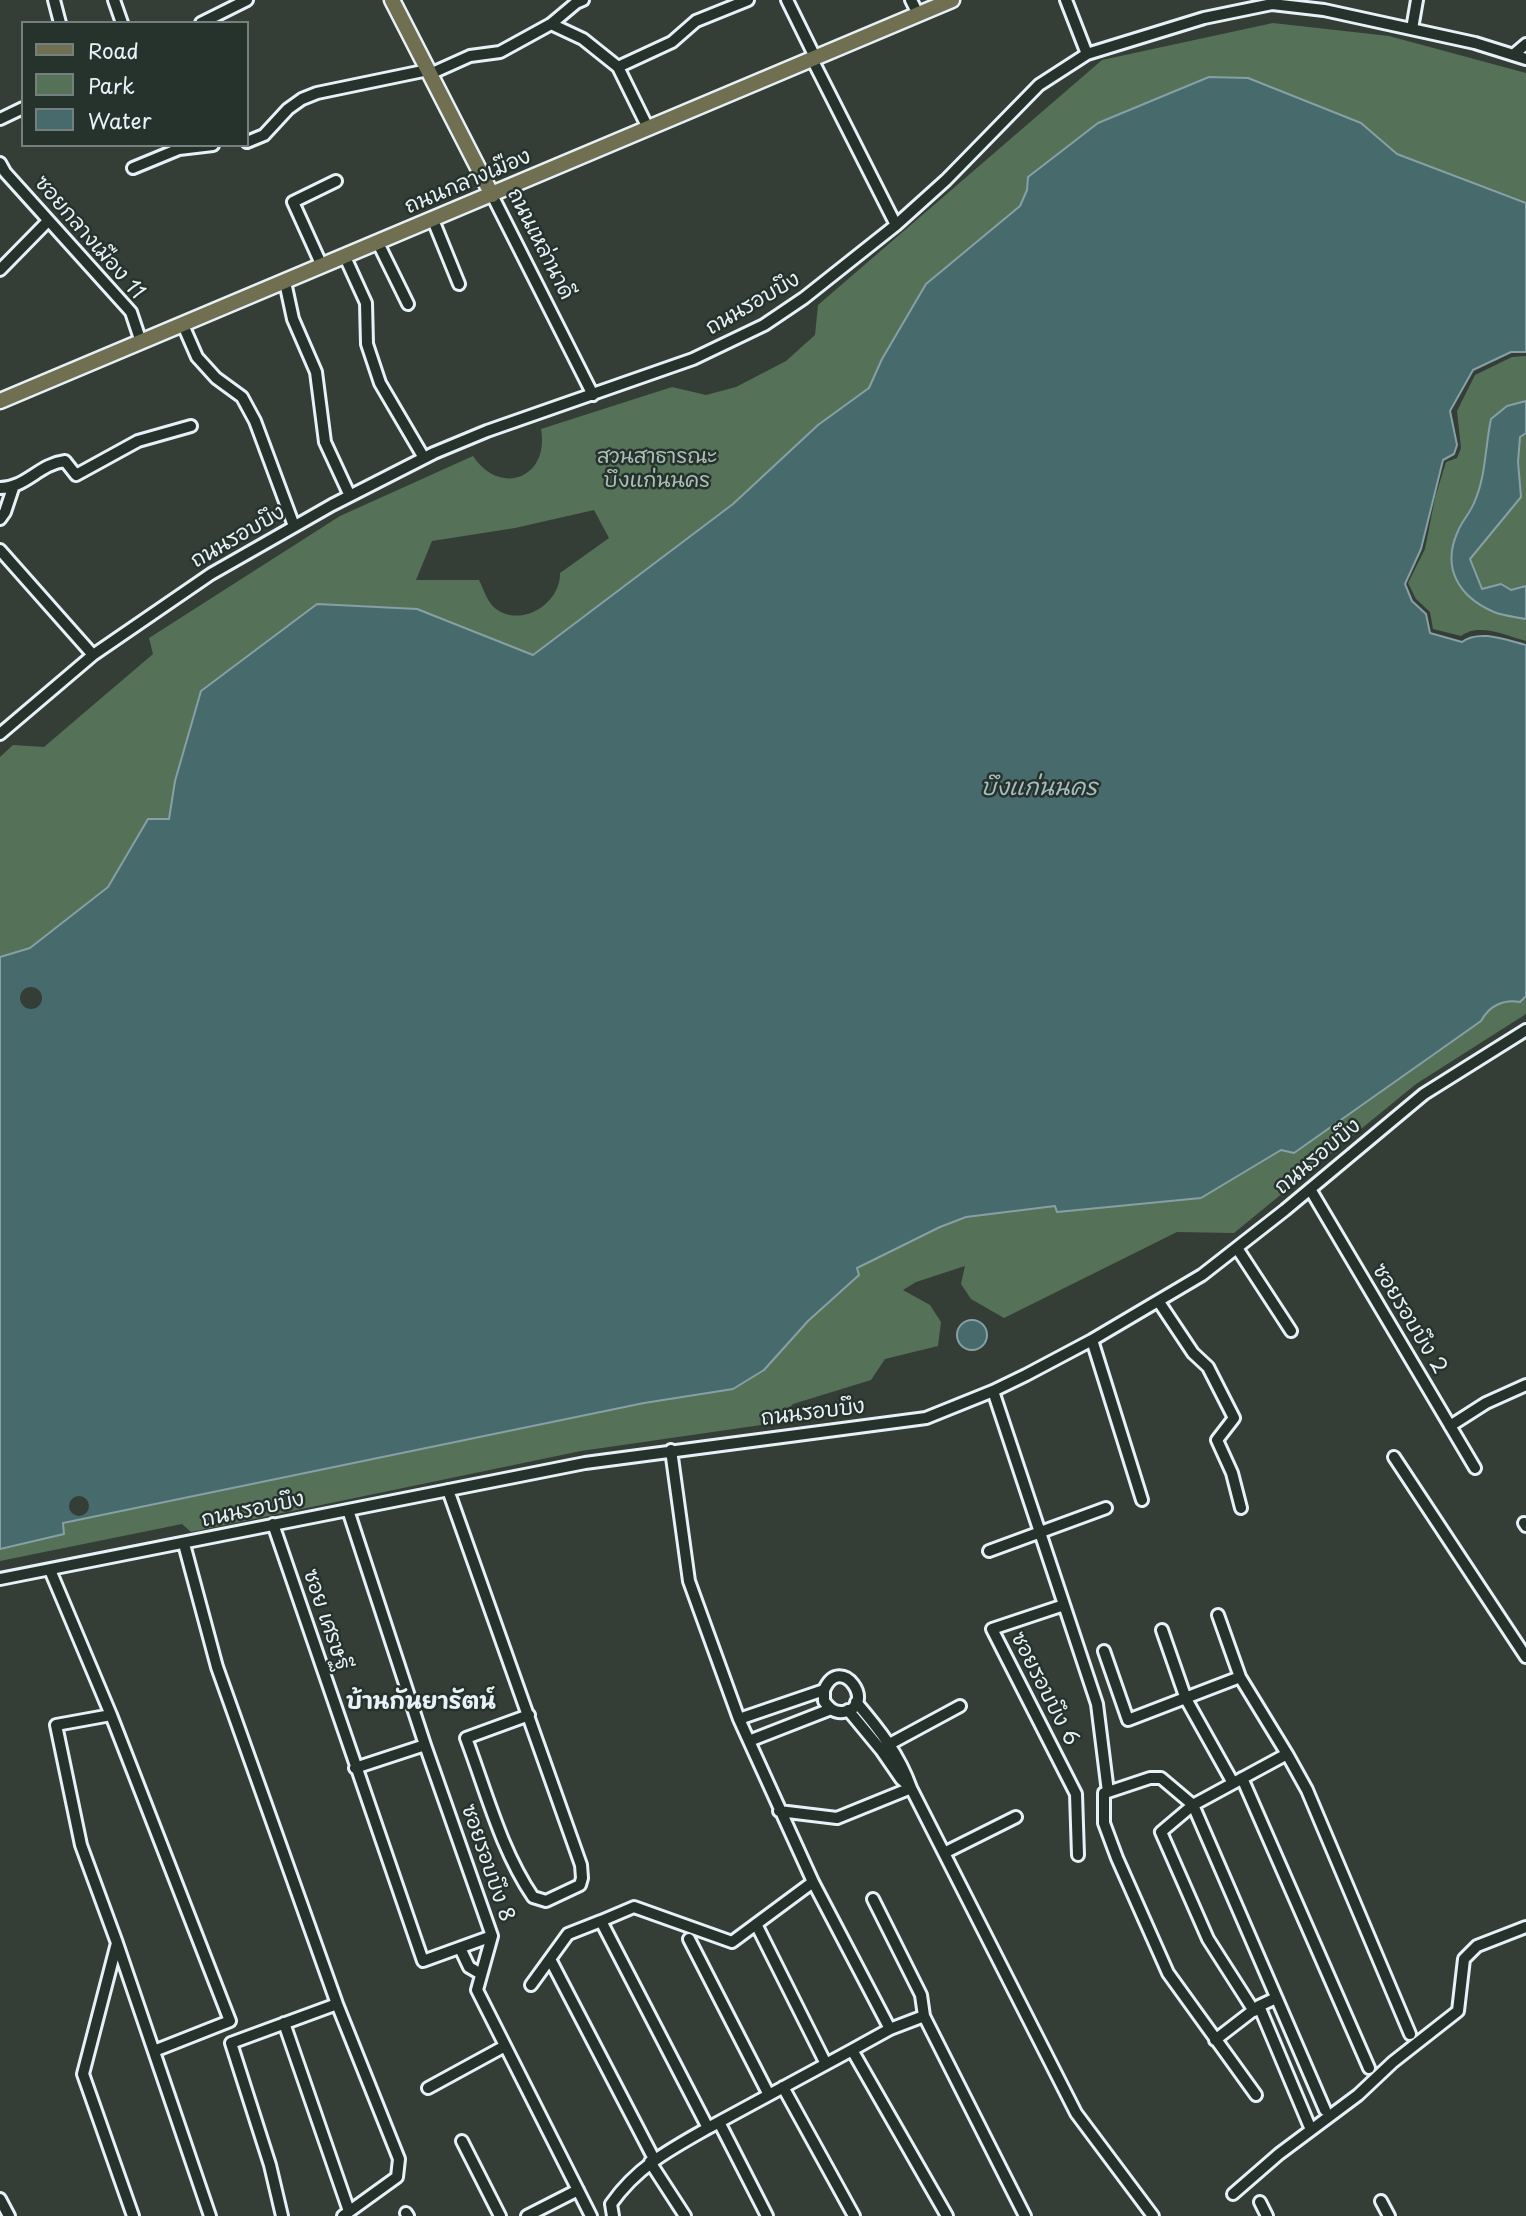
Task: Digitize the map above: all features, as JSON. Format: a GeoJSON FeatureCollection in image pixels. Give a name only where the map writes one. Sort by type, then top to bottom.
{"type":"FeatureCollection","features":[{"type":"Feature","properties":{"kind":"main road","name":"ถนนเหล่านาดี"},"geometry":{"type":"LineString","coordinates":[[392,0],[492,195]]}},
{"type":"Feature","properties":{"kind":"main road","name":"ถนนกลางเมือง"},"geometry":{"type":"LineString","coordinates":[[0,401],[813,58],[915,7],[952,0]]}},
{"type":"Feature","properties":{"kind":"street"},"geometry":{"type":"LineString","coordinates":[[54,0],[59,21]]}},
{"type":"Feature","properties":{"kind":"street"},"geometry":{"type":"LineString","coordinates":[[114,0],[121,21]]}},
{"type":"Feature","properties":{"kind":"street"},"geometry":{"type":"LineString","coordinates":[[205,21],[247,0]]}},
{"type":"Feature","properties":{"kind":"street"},"geometry":{"type":"LineString","coordinates":[[248,142],[264,135],[288,109],[302,99],[317,93],[429,72],[470,57],[500,52],[551,24],[583,0]]}},
{"type":"Feature","properties":{"kind":"street"},"geometry":{"type":"LineString","coordinates":[[618,67],[672,42],[696,21],[748,0]]}},
{"type":"Feature","properties":{"kind":"street"},"geometry":{"type":"LineString","coordinates":[[787,0],[896,225]]}},
{"type":"Feature","properties":{"kind":"street"},"geometry":{"type":"LineString","coordinates":[[1066,0],[1087,54]]}},
{"type":"Feature","properties":{"kind":"street"},"geometry":{"type":"LineString","coordinates":[[1412,29],[1417,0]]}},
{"type":"Feature","properties":{"kind":"street","name":"ถนนรอบบึง"},"geometry":{"type":"LineString","coordinates":[[0,734],[93,655],[211,574],[350,496],[424,458],[487,431],[693,359],[764,325],[804,299],[896,225],[946,180],[1039,85],[1087,54],[1260,3],[1324,10],[1412,29],[1526,59]]}},
{"type":"Feature","properties":{"kind":"street"},"geometry":{"type":"LineString","coordinates":[[551,24],[583,39],[618,67],[648,128]]}},
{"type":"Feature","properties":{"kind":"street"},"geometry":{"type":"LineString","coordinates":[[1513,55],[1526,44]]}},
{"type":"Feature","properties":{"kind":"street"},"geometry":{"type":"LineString","coordinates":[[0,119],[21,109]]}},
{"type":"Feature","properties":{"kind":"street"},"geometry":{"type":"LineString","coordinates":[[133,168],[179,149],[196,147]]}},
{"type":"Feature","properties":{"kind":"street","name":"ซอยกลางเมือง 11"},"geometry":{"type":"LineString","coordinates":[[0,163],[48,221],[131,312],[141,342]]}},
{"type":"Feature","properties":{"kind":"street"},"geometry":{"type":"LineString","coordinates":[[322,267],[293,201],[335,181]]}},
{"type":"Feature","properties":{"kind":"street","name":"ถนนเหล่านาดี"},"geometry":{"type":"LineString","coordinates":[[492,195],[593,395]]}},
{"type":"Feature","properties":{"kind":"street"},"geometry":{"type":"LineString","coordinates":[[433,220],[459,285]]}},
{"type":"Feature","properties":{"kind":"street"},"geometry":{"type":"LineString","coordinates":[[0,270],[48,221]]}},
{"type":"Feature","properties":{"kind":"street"},"geometry":{"type":"LineString","coordinates":[[378,243],[408,303]]}},
{"type":"Feature","properties":{"kind":"street"},"geometry":{"type":"LineString","coordinates":[[345,257],[366,303],[367,344],[380,383],[424,458]]}},
{"type":"Feature","properties":{"kind":"street"},"geometry":{"type":"LineString","coordinates":[[285,282],[293,318],[316,372],[325,442],[350,496]]}},
{"type":"Feature","properties":{"kind":"street"},"geometry":{"type":"LineString","coordinates":[[183,325],[197,357],[216,378],[242,397],[255,421],[295,526]]}},
{"type":"Feature","properties":{"kind":"street"},"geometry":{"type":"LineString","coordinates":[[0,488],[13,488],[52,463],[65,461],[76,475],[138,441],[191,426]]}},
{"type":"Feature","properties":{"kind":"street"},"geometry":{"type":"LineString","coordinates":[[0,519],[13,488]]}},
{"type":"Feature","properties":{"kind":"street"},"geometry":{"type":"LineString","coordinates":[[0,550],[93,655]]}},
{"type":"Feature","properties":{"kind":"street","name":"ถนนรอบบึง"},"geometry":{"type":"LineString","coordinates":[[0,1579],[585,1463],[926,1418],[993,1391],[1092,1340],[1202,1275],[1424,1094],[1526,1030]]}},
{"type":"Feature","properties":{"kind":"street","name":"ซอยรอบบึง 2"},"geometry":{"type":"LineString","coordinates":[[1310,1189],[1475,1468]]}},
{"type":"Feature","properties":{"kind":"street"},"geometry":{"type":"LineString","coordinates":[[1237,1248],[1291,1331]]}},
{"type":"Feature","properties":{"kind":"street"},"geometry":{"type":"LineString","coordinates":[[1159,1302],[1193,1353],[1208,1367],[1234,1418],[1217,1440],[1232,1473],[1241,1508]]}},
{"type":"Feature","properties":{"kind":"street"},"geometry":{"type":"LineString","coordinates":[[1092,1340],[1142,1500]]}},
{"type":"Feature","properties":{"kind":"street"},"geometry":{"type":"LineString","coordinates":[[1450,1426],[1486,1403],[1526,1385]]}},
{"type":"Feature","properties":{"kind":"street"},"geometry":{"type":"LineString","coordinates":[[993,1391],[1097,1704],[1108,1792]]}},
{"type":"Feature","properties":{"kind":"street"},"geometry":{"type":"LineString","coordinates":[[671,1450],[689,1581],[739,1719],[813,1882],[890,2029]]}},
{"type":"Feature","properties":{"kind":"street"},"geometry":{"type":"LineString","coordinates":[[1394,1457],[1526,1657]]}},
{"type":"Feature","properties":{"kind":"street"},"geometry":{"type":"LineString","coordinates":[[448,1490],[529,1715],[582,1871],[580,1885],[546,1901],[533,1898],[521,1880],[466,1738],[529,1715]]}},
{"type":"Feature","properties":{"kind":"street"},"geometry":{"type":"LineString","coordinates":[[989,1552],[1105,1508]]}},
{"type":"Feature","properties":{"kind":"street","name":"ซอยรอบบึง 8"},"geometry":{"type":"LineString","coordinates":[[348,1510],[425,1745],[492,1936],[477,1990],[591,2216]]}},
{"type":"Feature","properties":{"kind":"street","name":"ซอย เศรษฐี"},"geometry":{"type":"LineString","coordinates":[[273,1524],[423,1961],[460,1948]]}},
{"type":"Feature","properties":{"kind":"street"},"geometry":{"type":"LineString","coordinates":[[184,1544],[217,1667],[337,2004],[399,2159],[397,2177],[346,2214],[284,2023]]}},
{"type":"Feature","properties":{"kind":"street"},"geometry":{"type":"LineString","coordinates":[[50,1570],[111,1714],[230,2021],[154,2051]]}},
{"type":"Feature","properties":{"kind":"street","name":"ซอยรอบบึง 6"},"geometry":{"type":"LineString","coordinates":[[1064,1605],[992,1629],[1076,1794],[1078,1855]]}},
{"type":"Feature","properties":{"kind":"street"},"geometry":{"type":"LineString","coordinates":[[1218,1615],[1240,1677],[1307,1790],[1410,2034]]}},
{"type":"Feature","properties":{"kind":"street"},"geometry":{"type":"LineString","coordinates":[[1162,1630],[1186,1699],[1238,1781],[1369,2068]]}},
{"type":"Feature","properties":{"kind":"street"},"geometry":{"type":"LineString","coordinates":[[1104,1651],[1128,1720],[1240,1677]]}},
{"type":"Feature","properties":{"kind":"street"},"geometry":{"type":"LineString","coordinates":[[835,1678],[847,1678],[856,1686],[858,1697],[852,1706],[836,1712],[824,1701],[824,1690],[835,1678]]}},
{"type":"Feature","properties":{"kind":"street"},"geometry":{"type":"LineString","coordinates":[[739,1719],[824,1690]]}},
{"type":"Feature","properties":{"kind":"street"},"geometry":{"type":"LineString","coordinates":[[852,1706],[885,1747],[901,1779],[911,1788],[1076,2113],[1153,2216]]}},
{"type":"Feature","properties":{"kind":"street"},"geometry":{"type":"LineString","coordinates":[[885,1747],[960,1706]]}},
{"type":"Feature","properties":{"kind":"street"},"geometry":{"type":"LineString","coordinates":[[749,1741],[831,1709]]}},
{"type":"Feature","properties":{"kind":"street"},"geometry":{"type":"LineString","coordinates":[[111,1714],[56,1725],[81,1845],[117,1942],[210,2216]]}},
{"type":"Feature","properties":{"kind":"street"},"geometry":{"type":"LineString","coordinates":[[355,1768],[425,1745]]}},
{"type":"Feature","properties":{"kind":"street"},"geometry":{"type":"LineString","coordinates":[[1287,1754],[1193,1805],[1161,1832],[1208,1939],[1257,2008],[1309,2125]]}},
{"type":"Feature","properties":{"kind":"street"},"geometry":{"type":"LineString","coordinates":[[1256,2095],[1168,1973],[1116,1858],[1104,1822],[1104,1793],[1150,1779],[1161,1779],[1193,1805],[1325,2110]]}},
{"type":"Feature","properties":{"kind":"street"},"geometry":{"type":"LineString","coordinates":[[779,1811],[837,1818],[911,1788]]}},
{"type":"Feature","properties":{"kind":"street"},"geometry":{"type":"LineString","coordinates":[[944,1853],[1016,1817]]}},
{"type":"Feature","properties":{"kind":"street"},"geometry":{"type":"LineString","coordinates":[[531,1985],[568,1934],[634,1907],[732,1942],[813,1882]]}},
{"type":"Feature","properties":{"kind":"street"},"geometry":{"type":"LineString","coordinates":[[873,1899],[920,1995],[924,2016],[1025,2216]]}},
{"type":"Feature","properties":{"kind":"street"},"geometry":{"type":"LineString","coordinates":[[601,1921],[708,2128]]}},
{"type":"Feature","properties":{"kind":"street"},"geometry":{"type":"LineString","coordinates":[[756,1924],[826,2064]]}},
{"type":"Feature","properties":{"kind":"street"},"geometry":{"type":"LineString","coordinates":[[1233,2194],[1458,2011],[1464,1959],[1476,1946],[1526,1927]]}},
{"type":"Feature","properties":{"kind":"street"},"geometry":{"type":"LineString","coordinates":[[481,1974],[469,1967],[460,1948],[492,1936]]}},
{"type":"Feature","properties":{"kind":"street"},"geometry":{"type":"LineString","coordinates":[[689,1940],[769,2095]]}},
{"type":"Feature","properties":{"kind":"street"},"geometry":{"type":"LineString","coordinates":[[117,1942],[83,2074],[133,2216]]}},
{"type":"Feature","properties":{"kind":"street"},"geometry":{"type":"LineString","coordinates":[[550,1959],[652,2161],[685,2216]]}},
{"type":"Feature","properties":{"kind":"street"},"geometry":{"type":"LineString","coordinates":[[1215,2040],[1257,2008],[1276,1998]]}},
{"type":"Feature","properties":{"kind":"street"},"geometry":{"type":"LineString","coordinates":[[282,2216],[270,2165],[230,2043],[337,2004]]}},
{"type":"Feature","properties":{"kind":"street"},"geometry":{"type":"LineString","coordinates":[[612,2216],[611,2204],[625,2183],[652,2161],[890,2029],[924,2016]]}},
{"type":"Feature","properties":{"kind":"street"},"geometry":{"type":"LineString","coordinates":[[428,2088],[505,2046]]}},
{"type":"Feature","properties":{"kind":"street"},"geometry":{"type":"LineString","coordinates":[[852,2050],[947,2216]]}},
{"type":"Feature","properties":{"kind":"street"},"geometry":{"type":"LineString","coordinates":[[783,2087],[853,2216]]}},
{"type":"Feature","properties":{"kind":"street"},"geometry":{"type":"LineString","coordinates":[[719,2122],[767,2216]]}},
{"type":"Feature","properties":{"kind":"street"},"geometry":{"type":"LineString","coordinates":[[461,2141],[500,2216]]}},
{"type":"Feature","properties":{"kind":"street"},"geometry":{"type":"LineString","coordinates":[[527,2216],[578,2190]]}},
{"type":"Feature","properties":{"kind":"street"},"geometry":{"type":"LineString","coordinates":[[0,2199],[9,2216]]}},
{"type":"Feature","properties":{"kind":"street"},"geometry":{"type":"LineString","coordinates":[[1381,2201],[1389,2216]]}},
{"type":"Feature","properties":{"kind":"street"},"geometry":{"type":"LineString","coordinates":[[1260,2202],[1267,2216]]}},
{"type":"Feature","properties":{"kind":"green space","name":"สวนสาธารณะ บึงแก่นนคร"},"geometry":{"type":"Polygon","coordinates":[[[1273,23],[1389,36],[1526,73],[1526,203],[1397,154],[1361,123],[1027,190],[1020,206],[926,284],[882,359],[869,388],[818,425],[733,504],[532,655],[472,630],[317,604],[201,691],[175,781],[169,819],[148,819],[108,886],[30,948],[0,957],[0,757],[13,745],[44,747],[153,654],[149,638],[340,516],[473,456],[484,469],[496,476],[520,476],[531,470],[538,460],[542,446],[541,429],[672,387],[706,395],[736,387],[786,361],[815,335],[818,305],[1102,60],[1273,23]],[[594,510],[515,528],[432,541],[416,580],[479,580],[496,609],[517,616],[528,614],[547,603],[559,584],[560,573],[609,538],[594,510]]]}},
{"type":"Feature","properties":{"kind":"green space"},"geometry":{"type":"Polygon","coordinates":[[[1526,356],[1526,641],[1484,630],[1468,632],[1461,636],[1433,629],[1430,612],[1416,599],[1408,583],[1425,549],[1435,498],[1446,462],[1457,458],[1461,448],[1457,411],[1475,375],[1512,357],[1526,356]]]}},
{"type":"Feature","properties":{"kind":"green space"},"geometry":{"type":"Polygon","coordinates":[[[1526,996],[1526,1014],[1416,1084],[1234,1233],[1177,1232],[1004,1318],[971,1299],[961,1284],[965,1266],[916,1282],[903,1290],[930,1305],[941,1322],[938,1346],[885,1359],[871,1380],[793,1404],[775,1423],[581,1451],[191,1532],[182,1524],[0,1561],[0,1549],[64,1534],[63,1523],[644,1403],[733,1389],[764,1370],[856,1268],[966,1217],[1056,1206],[1058,1212],[1201,1197],[1281,1150],[1294,1153],[1481,1021],[1492,1008],[1502,1003],[1520,1002],[1526,996]]]}},
{"type":"Feature","properties":{"kind":"water","name":"บึงแก่นนคร"},"geometry":{"type":"Polygon","coordinates":[[[1209,77],[1248,78],[1361,123],[1397,154],[1526,203],[1526,352],[1511,352],[1473,370],[1450,411],[1457,445],[1454,454],[1443,460],[1421,549],[1405,584],[1412,601],[1426,614],[1430,633],[1462,642],[1476,636],[1484,636],[1526,645],[1526,996],[1520,1002],[1502,1003],[1492,1008],[1481,1021],[1294,1153],[1281,1150],[1201,1198],[1057,1212],[1055,1206],[966,1217],[857,1268],[859,1275],[808,1321],[764,1370],[733,1389],[644,1403],[63,1523],[64,1534],[0,1549],[0,957],[30,948],[108,887],[148,819],[169,819],[175,781],[201,691],[317,604],[417,609],[533,655],[733,504],[818,425],[869,388],[882,359],[926,284],[1020,206],[1027,190],[1028,177],[1098,123],[1209,77]]]}},
{"type":"Feature","properties":{"kind":"water"},"geometry":{"type":"Polygon","coordinates":[[[1526,401],[1526,433],[1520,437],[1518,462],[1521,497],[1470,559],[1482,589],[1501,584],[1511,590],[1526,586],[1526,619],[1494,612],[1471,598],[1456,580],[1452,557],[1458,531],[1472,507],[1481,483],[1491,419],[1507,406],[1526,401]]]}},
{"type":"Feature","properties":{"kind":"water"},"geometry":{"type":"Polygon","coordinates":[[[972,1320],[983,1324],[987,1335],[983,1346],[972,1350],[961,1346],[957,1335],[961,1324],[972,1320]]]}},
{"type":"Feature","properties":{"kind":"pier"},"geometry":{"type":"Polygon","coordinates":[[[31,987],[39,990],[42,998],[39,1006],[31,1009],[23,1006],[20,998],[23,990],[31,987]]]}},
{"type":"Feature","properties":{"kind":"pier"},"geometry":{"type":"Polygon","coordinates":[[[79,1496],[86,1499],[89,1506],[86,1513],[79,1516],[72,1513],[69,1506],[72,1499],[79,1496]]]}},
{"type":"Feature","properties":{"kind":"district","name":"บ้านกันยารัตน์"},"geometry":{"type":"Point","coordinates":[421,1703]}}]}
